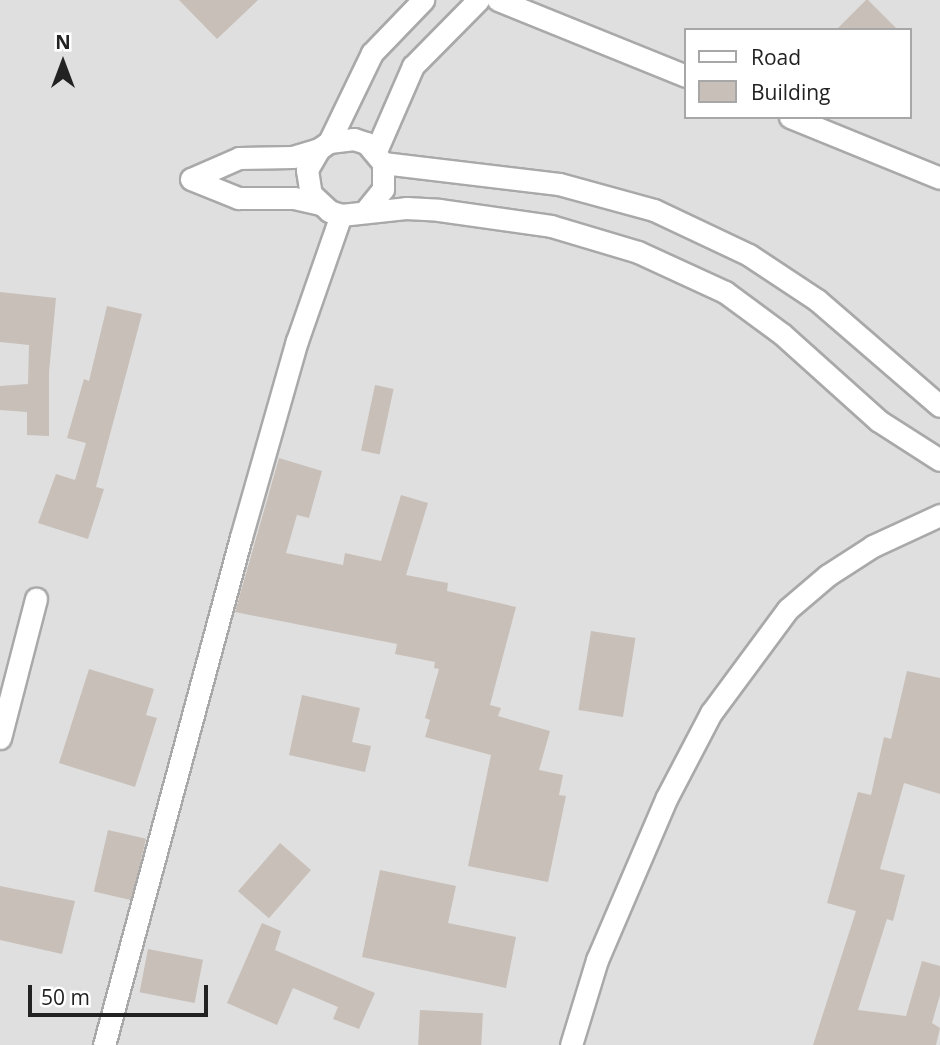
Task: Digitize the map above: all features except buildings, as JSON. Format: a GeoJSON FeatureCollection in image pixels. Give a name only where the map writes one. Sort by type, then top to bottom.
{"type":"FeatureCollection","features":[{"type":"Feature","properties":{"kind":"street"},"geometry":{"type":"LineString","coordinates":[[319,204],[311,194],[307,170],[324,145],[372,53],[423,0]]}},
{"type":"Feature","properties":{"kind":"street"},"geometry":{"type":"LineString","coordinates":[[366,210],[383,189],[379,157],[413,66],[478,0]]}},
{"type":"Feature","properties":{"kind":"street"},"geometry":{"type":"LineString","coordinates":[[498,0],[684,75]]}},
{"type":"Feature","properties":{"kind":"street"},"geometry":{"type":"LineString","coordinates":[[795,119],[940,178]]}},
{"type":"Feature","properties":{"kind":"street"},"geometry":{"type":"LineString","coordinates":[[940,406],[817,300],[750,256],[654,211],[559,184],[379,157],[354,138],[324,145],[293,157],[239,158],[191,179],[238,198],[294,198],[319,204],[341,215],[366,210],[428,209],[551,226],[638,252],[724,292],[782,334],[879,421],[940,460]]}},
{"type":"Feature","properties":{"kind":"street"},"geometry":{"type":"LineString","coordinates":[[104,1045],[241,537],[297,341],[341,215]]}},
{"type":"Feature","properties":{"kind":"street"},"geometry":{"type":"LineString","coordinates":[[571,1045],[597,960],[667,797],[711,713],[789,609],[828,575],[873,546],[940,515]]}},
{"type":"Feature","properties":{"kind":"street"},"geometry":{"type":"LineString","coordinates":[[0,738],[36,599]]}},
{"type":"Feature","properties":{"kind":"shaded area"},"geometry":{"type":"Polygon","coordinates":[[[0,0],[940,0],[940,1045],[0,1045],[0,0]]]}}]}
